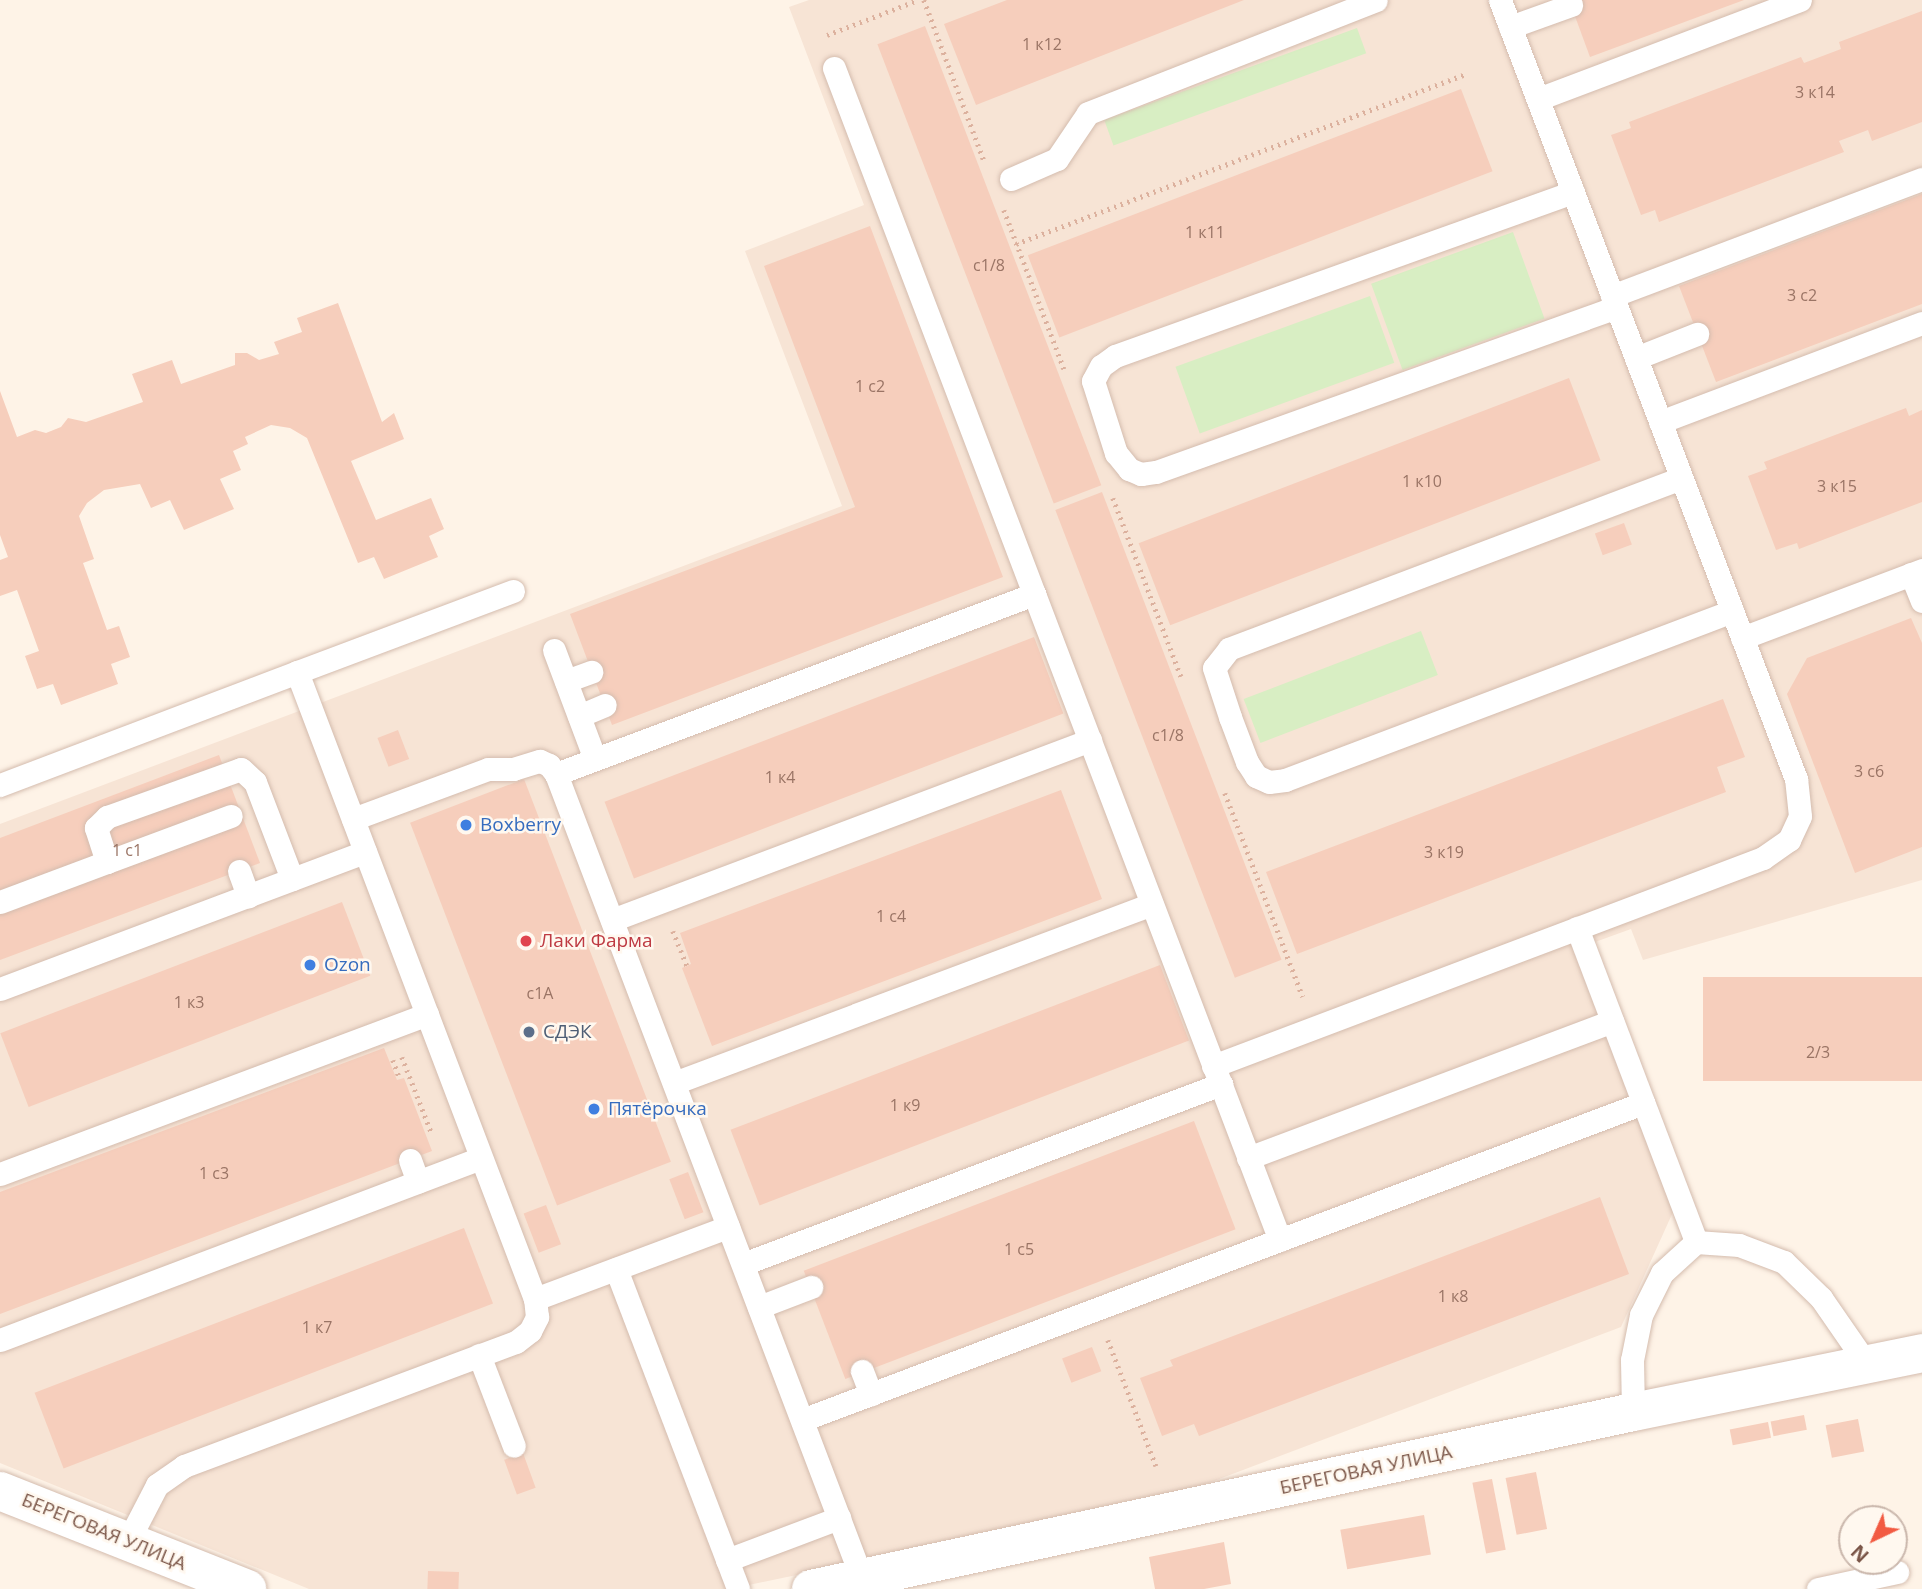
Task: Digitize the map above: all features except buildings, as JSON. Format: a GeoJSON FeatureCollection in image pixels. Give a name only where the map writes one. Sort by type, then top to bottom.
{"type":"FeatureCollection","features":[{"type":"Feature","properties":{"kind":"street","name":"БЕРЕГОВАЯ УЛИЦА"},"geometry":{"type":"LineString","coordinates":[[811,1589],[1633,1412],[1922,1353]]}},
{"type":"Feature","properties":{"kind":"street","name":"БЕРЕГОВАЯ УЛИЦА"},"geometry":{"type":"LineString","coordinates":[[0,1491],[247,1589]]}},
{"type":"Feature","properties":{"kind":"lane"},"geometry":{"type":"LineString","coordinates":[[1000,183],[1057,159],[1088,113],[1376,0]]}},
{"type":"Feature","properties":{"kind":"lane"},"geometry":{"type":"LineString","coordinates":[[743,1264],[1217,1075],[1314,1028],[1763,858],[1789,840],[1800,816],[1796,779],[1500,0]]}},
{"type":"Feature","properties":{"kind":"lane"},"geometry":{"type":"LineString","coordinates":[[1538,99],[1800,0]]}},
{"type":"Feature","properties":{"kind":"lane"},"geometry":{"type":"LineString","coordinates":[[1510,27],[1571,5]]}},
{"type":"Feature","properties":{"kind":"lane"},"geometry":{"type":"LineString","coordinates":[[834,68],[1280,1240]]}},
{"type":"Feature","properties":{"kind":"lane"},"geometry":{"type":"LineString","coordinates":[[1573,192],[1115,356],[1101,366],[1093,381],[1116,453],[1129,469],[1141,474],[1156,472],[1614,302],[1922,179]]}},
{"type":"Feature","properties":{"kind":"lane"},"geometry":{"type":"LineString","coordinates":[[1660,422],[1922,323]]}},
{"type":"Feature","properties":{"kind":"lane"},"geometry":{"type":"LineString","coordinates":[[1636,358],[1697,334]]}},
{"type":"Feature","properties":{"kind":"lane"},"geometry":{"type":"LineString","coordinates":[[1681,478],[1229,649],[1214,668],[1230,718],[1256,776],[1269,782],[1284,780],[1732,611]]}},
{"type":"Feature","properties":{"kind":"lane"},"geometry":{"type":"LineString","coordinates":[[1742,638],[1917,572],[1922,601]]}},
{"type":"Feature","properties":{"kind":"lane"},"geometry":{"type":"LineString","coordinates":[[0,785],[513,591]]}},
{"type":"Feature","properties":{"kind":"lane"},"geometry":{"type":"LineString","coordinates":[[556,774],[1034,594]]}},
{"type":"Feature","properties":{"kind":"lane"},"geometry":{"type":"LineString","coordinates":[[554,650],[595,759]]}},
{"type":"Feature","properties":{"kind":"lane"},"geometry":{"type":"LineString","coordinates":[[566,681],[591,672]]}},
{"type":"Feature","properties":{"kind":"lane"},"geometry":{"type":"LineString","coordinates":[[128,1541],[157,1485],[184,1466],[516,1342],[530,1331],[537,1317],[535,1299],[298,673]]}},
{"type":"Feature","properties":{"kind":"lane"},"geometry":{"type":"LineString","coordinates":[[579,716],[605,705]]}},
{"type":"Feature","properties":{"kind":"lane"},"geometry":{"type":"LineString","coordinates":[[612,920],[1090,740]]}},
{"type":"Feature","properties":{"kind":"lane"},"geometry":{"type":"LineString","coordinates":[[353,819],[488,769],[513,769],[540,761],[549,765],[556,774],[862,1579]]}},
{"type":"Feature","properties":{"kind":"lane"},"geometry":{"type":"LineString","coordinates":[[107,862],[96,828],[107,817],[241,769],[255,782],[292,879]]}},
{"type":"Feature","properties":{"kind":"lane"},"geometry":{"type":"LineString","coordinates":[[0,902],[231,816]]}},
{"type":"Feature","properties":{"kind":"lane"},"geometry":{"type":"LineString","coordinates":[[0,989],[365,852]]}},
{"type":"Feature","properties":{"kind":"lane"},"geometry":{"type":"LineString","coordinates":[[239,871],[248,896]]}},
{"type":"Feature","properties":{"kind":"lane"},"geometry":{"type":"LineString","coordinates":[[674,1083],[733,1050],[1152,904]]}},
{"type":"Feature","properties":{"kind":"lane"},"geometry":{"type":"LineString","coordinates":[[1577,928],[1696,1242]]}},
{"type":"Feature","properties":{"kind":"lane"},"geometry":{"type":"LineString","coordinates":[[0,1174],[427,1014]]}},
{"type":"Feature","properties":{"kind":"lane"},"geometry":{"type":"LineString","coordinates":[[1248,1158],[1612,1021]]}},
{"type":"Feature","properties":{"kind":"lane"},"geometry":{"type":"LineString","coordinates":[[802,1420],[1643,1103]]}},
{"type":"Feature","properties":{"kind":"lane"},"geometry":{"type":"LineString","coordinates":[[0,1340],[481,1158]]}},
{"type":"Feature","properties":{"kind":"lane"},"geometry":{"type":"LineString","coordinates":[[410,1160],[418,1182]]}},
{"type":"Feature","properties":{"kind":"lane"},"geometry":{"type":"LineString","coordinates":[[535,1299],[728,1227]]}},
{"type":"Feature","properties":{"kind":"lane"},"geometry":{"type":"LineString","coordinates":[[1633,1412],[1632,1360],[1641,1315],[1662,1273],[1696,1242],[1740,1245],[1784,1262],[1821,1298],[1866,1363]]}},
{"type":"Feature","properties":{"kind":"lane"},"geometry":{"type":"LineString","coordinates":[[616,1269],[738,1589]]}},
{"type":"Feature","properties":{"kind":"lane"},"geometry":{"type":"LineString","coordinates":[[759,1307],[811,1287]]}},
{"type":"Feature","properties":{"kind":"lane"},"geometry":{"type":"LineString","coordinates":[[479,1355],[514,1446]]}},
{"type":"Feature","properties":{"kind":"lane"},"geometry":{"type":"LineString","coordinates":[[862,1371],[871,1394]]}},
{"type":"Feature","properties":{"kind":"lane"},"geometry":{"type":"LineString","coordinates":[[727,1560],[839,1518]]}},
{"type":"Feature","properties":{"kind":"lane"},"geometry":{"type":"LineString","coordinates":[[1818,1589],[1883,1575]]}},
{"type":"Feature","properties":{"kind":"path"},"geometry":{"type":"LineString","coordinates":[[834,68],[822,37],[921,0],[1000,183],[1016,244],[1068,380]]}},
{"type":"Feature","properties":{"kind":"path"},"geometry":{"type":"LineString","coordinates":[[1016,244],[1464,75]]}},
{"type":"Feature","properties":{"kind":"path"},"geometry":{"type":"LineString","coordinates":[[1112,495],[1181,677]]}},
{"type":"Feature","properties":{"kind":"path"},"geometry":{"type":"LineString","coordinates":[[1220,781],[1314,1028]]}},
{"type":"Feature","properties":{"kind":"path"},"geometry":{"type":"LineString","coordinates":[[675,935],[687,966]]}},
{"type":"Feature","properties":{"kind":"path"},"geometry":{"type":"LineString","coordinates":[[401,1055],[433,1139]]}},
{"type":"Feature","properties":{"kind":"path"},"geometry":{"type":"LineString","coordinates":[[1097,1310],[1156,1466]]}},
{"type":"Feature","properties":{"kind":"shaded area"},"geometry":{"type":"Polygon","coordinates":[[[809,0],[1922,0],[1922,880],[1643,960],[1631,929],[1573,950],[1673,1212],[1621,1327],[1177,1495],[730,1589],[309,1589],[0,1463],[0,824],[842,506],[745,251],[864,205],[789,7],[809,0]]]}},
{"type":"Feature","properties":{"kind":"green space"},"geometry":{"type":"Polygon","coordinates":[[[1357,28],[1366,53],[1113,145],[1104,120],[1357,28]]]}},
{"type":"Feature","properties":{"kind":"green space"},"geometry":{"type":"Polygon","coordinates":[[[1513,232],[1544,318],[1403,370],[1371,284],[1513,232]]]}},
{"type":"Feature","properties":{"kind":"green space"},"geometry":{"type":"Polygon","coordinates":[[[1370,296],[1394,363],[1200,434],[1175,367],[1370,296]]]}},
{"type":"Feature","properties":{"kind":"green space"},"geometry":{"type":"Polygon","coordinates":[[[1421,631],[1438,675],[1260,743],[1244,699],[1421,631]]]}},
{"type":"Feature","properties":{"kind":"place","name":"Boxberry"},"geometry":{"type":"Point","coordinates":[466,825]}},
{"type":"Feature","properties":{"kind":"place","name":"Лаки Фарма"},"geometry":{"type":"Point","coordinates":[526,941]}},
{"type":"Feature","properties":{"kind":"place","name":"Ozon"},"geometry":{"type":"Point","coordinates":[310,965]}},
{"type":"Feature","properties":{"kind":"place","name":"СДЭК"},"geometry":{"type":"Point","coordinates":[529,1032]}},
{"type":"Feature","properties":{"kind":"place","name":"Пятёрочка"},"geometry":{"type":"Point","coordinates":[594,1109]}}]}
